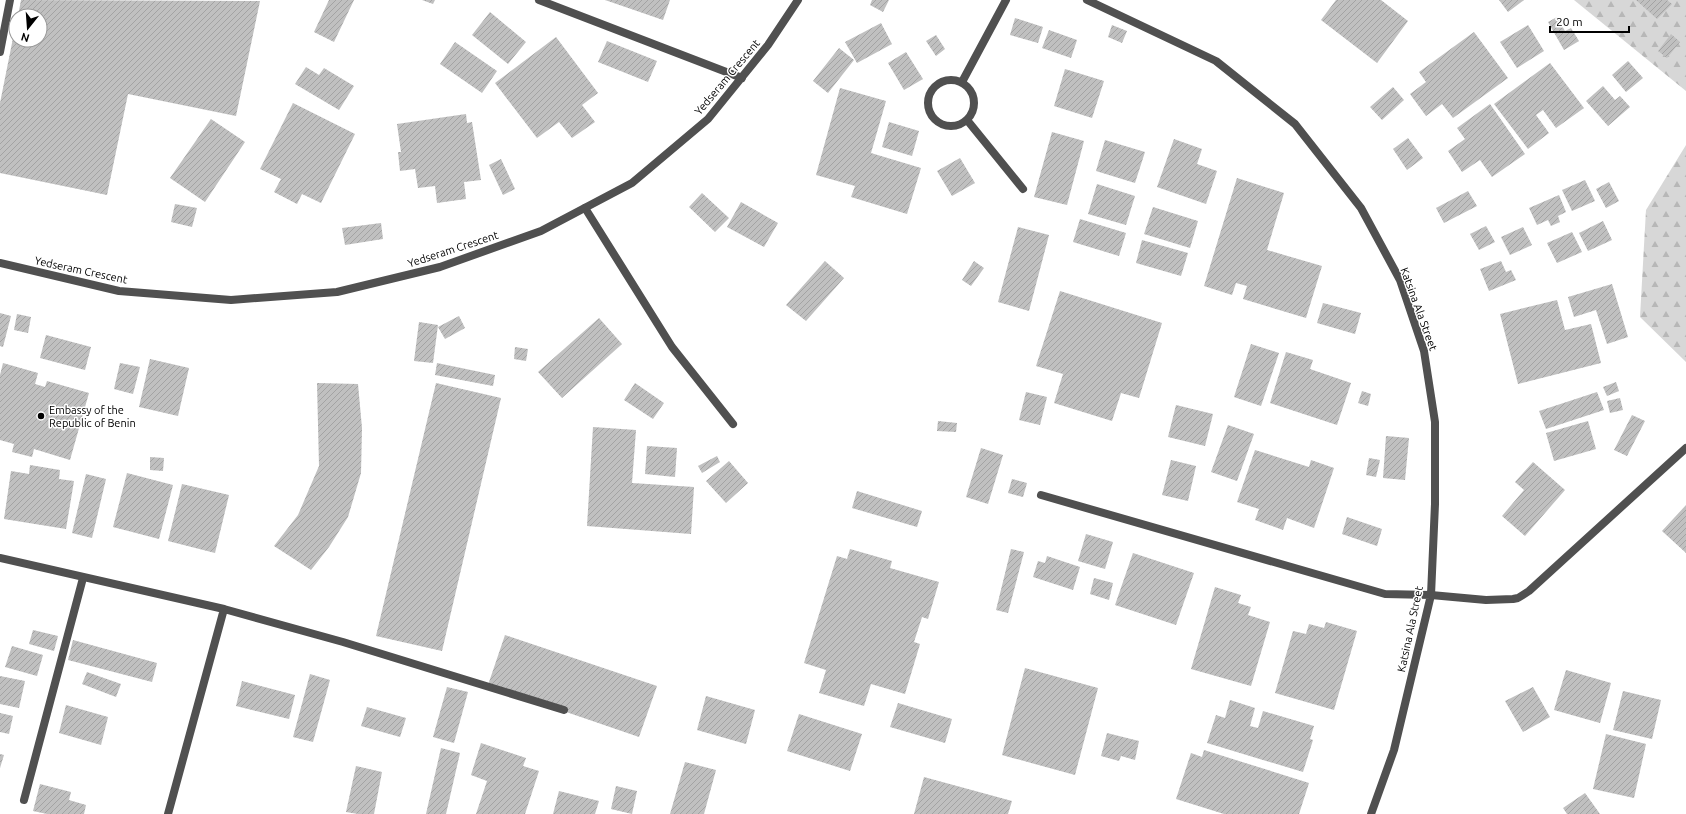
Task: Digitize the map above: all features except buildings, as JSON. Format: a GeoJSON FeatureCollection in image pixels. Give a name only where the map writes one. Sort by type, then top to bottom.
{"type":"FeatureCollection","features":[{"type":"Feature","properties":{"kind":"street"},"geometry":{"type":"LineString","coordinates":[[0,52],[10,0]]}},
{"type":"Feature","properties":{"kind":"street"},"geometry":{"type":"LineString","coordinates":[[540,0],[742,78]]}},
{"type":"Feature","properties":{"kind":"street","name":"Yedseram Crescent"},"geometry":{"type":"LineString","coordinates":[[0,263],[119,291],[231,300],[337,292],[440,267],[541,231],[632,183],[708,119],[768,45],[798,0]]}},
{"type":"Feature","properties":{"kind":"street"},"geometry":{"type":"LineString","coordinates":[[962,82],[1006,0]]}},
{"type":"Feature","properties":{"kind":"street","name":"Katsina Ala Street"},"geometry":{"type":"LineString","coordinates":[[1087,0],[1216,61],[1295,124],[1361,208],[1400,280],[1424,351],[1435,422],[1435,504],[1431,595],[1394,750],[1371,814]]}},
{"type":"Feature","properties":{"kind":"street"},"geometry":{"type":"LineString","coordinates":[[949,79],[962,82],[972,91],[975,104],[971,116],[960,125],[947,126],[935,120],[928,108],[929,95],[937,84],[949,79]]}},
{"type":"Feature","properties":{"kind":"street"},"geometry":{"type":"LineString","coordinates":[[967,120],[1023,189]]}},
{"type":"Feature","properties":{"kind":"street"},"geometry":{"type":"LineString","coordinates":[[585,208],[672,347],[733,424]]}},
{"type":"Feature","properties":{"kind":"street"},"geometry":{"type":"LineString","coordinates":[[1041,495],[1385,594],[1431,595],[1486,600],[1518,598],[1529,591],[1686,448]]}},
{"type":"Feature","properties":{"kind":"street"},"geometry":{"type":"LineString","coordinates":[[0,558],[224,609],[343,642],[564,710]]}},
{"type":"Feature","properties":{"kind":"street"},"geometry":{"type":"LineString","coordinates":[[24,800],[83,578]]}},
{"type":"Feature","properties":{"kind":"street"},"geometry":{"type":"LineString","coordinates":[[168,814],[224,609]]}},
{"type":"Feature","properties":{"kind":"green space"},"geometry":{"type":"Polygon","coordinates":[[[1574,0],[1686,0],[1686,91],[1574,0]]]}},
{"type":"Feature","properties":{"kind":"green space"},"geometry":{"type":"Polygon","coordinates":[[[1686,145],[1686,362],[1640,317],[1646,210],[1686,145]]]}},
{"type":"Feature","properties":{"kind":"place","name":"Embassy of the Republic of Benin"},"geometry":{"type":"Point","coordinates":[41,416]}}]}
